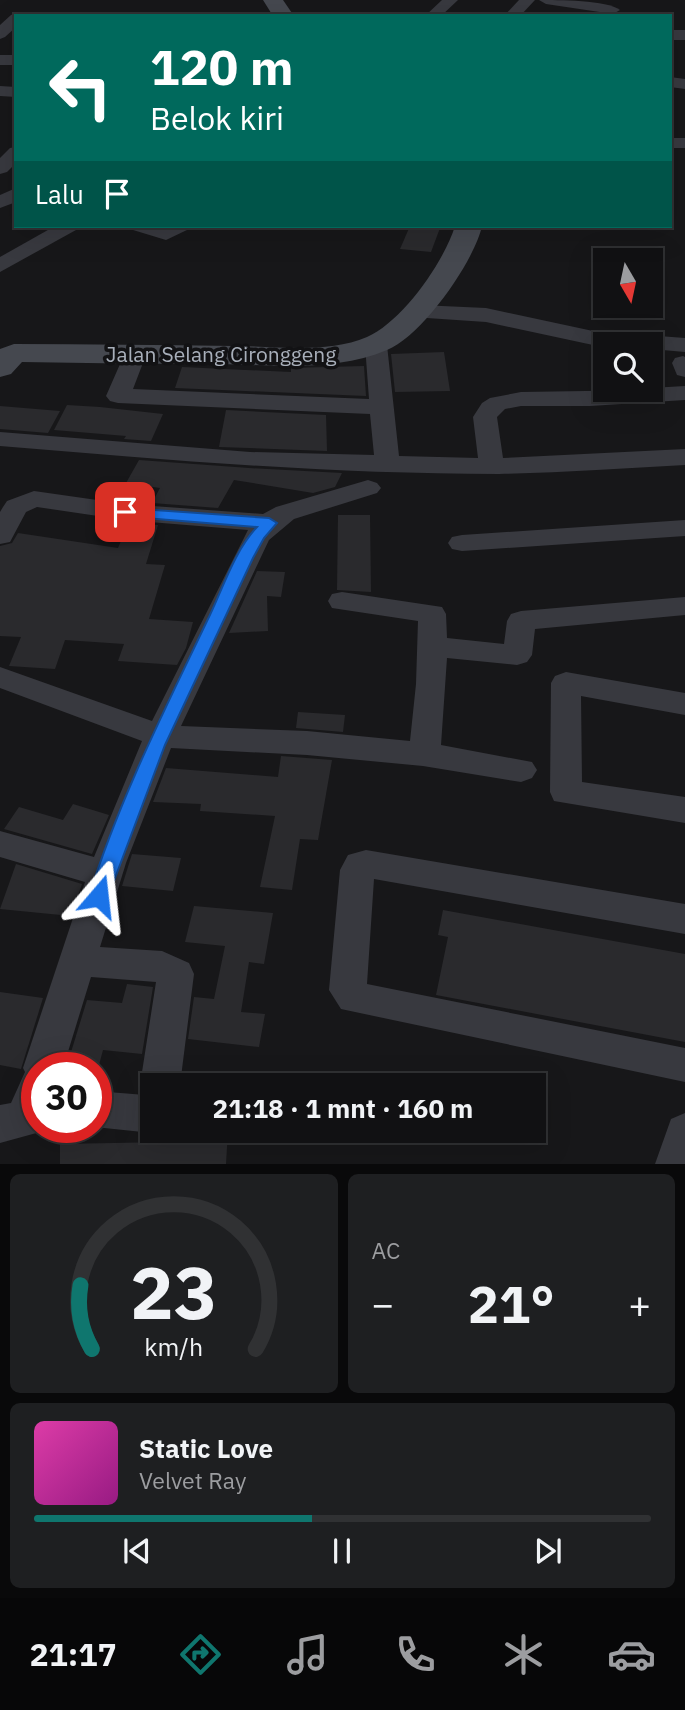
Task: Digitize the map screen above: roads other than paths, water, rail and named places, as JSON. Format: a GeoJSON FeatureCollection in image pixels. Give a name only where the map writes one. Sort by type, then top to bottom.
{"type":"FeatureCollection","features":[{"type":"Feature","properties":{"kind":"street"},"geometry":{"type":"LineString","coordinates":[[434,14],[451,0]]}},
{"type":"Feature","properties":{"kind":"street"},"geometry":{"type":"LineString","coordinates":[[513,14],[528,0]]}},
{"type":"Feature","properties":{"kind":"street"},"geometry":{"type":"LineString","coordinates":[[546,0],[613,10]]}},
{"type":"Feature","properties":{"kind":"street"},"geometry":{"type":"LineString","coordinates":[[0,34],[14,20]]}},
{"type":"Feature","properties":{"kind":"street"},"geometry":{"type":"LineString","coordinates":[[0,168],[14,154]]}},
{"type":"Feature","properties":{"kind":"street"},"geometry":{"type":"LineString","coordinates":[[0,266],[66,228]]}},
{"type":"Feature","properties":{"kind":"street"},"geometry":{"type":"LineString","coordinates":[[146,228],[163,234],[176,228]]}},
{"type":"Feature","properties":{"kind":"street","name":"Jalan Selang Cironggeng"},"geometry":{"type":"LineString","coordinates":[[5,357],[315,356],[362,351],[404,329],[420,312],[460,248],[467,228]]}},
{"type":"Feature","properties":{"kind":"street"},"geometry":{"type":"LineString","coordinates":[[420,312],[486,316],[593,338],[684,361]]}},
{"type":"Feature","properties":{"kind":"street"},"geometry":{"type":"LineString","coordinates":[[558,332],[616,327],[685,330]]}},
{"type":"Feature","properties":{"kind":"street"},"geometry":{"type":"LineString","coordinates":[[536,328],[557,342],[578,351],[593,353]]}},
{"type":"Feature","properties":{"kind":"street"},"geometry":{"type":"LineString","coordinates":[[376,345],[387,464]]}},
{"type":"Feature","properties":{"kind":"street"},"geometry":{"type":"LineString","coordinates":[[135,355],[118,396],[380,407]]}},
{"type":"Feature","properties":{"kind":"street"},"geometry":{"type":"LineString","coordinates":[[663,360],[684,361]]}},
{"type":"Feature","properties":{"kind":"street"},"geometry":{"type":"LineString","coordinates":[[491,465],[485,417],[490,408],[498,403],[520,399],[685,393]]}},
{"type":"Feature","properties":{"kind":"street"},"geometry":{"type":"LineString","coordinates":[[0,439],[250,460],[387,464],[491,465],[685,457]]}},
{"type":"Feature","properties":{"kind":"street"},"geometry":{"type":"LineString","coordinates":[[48,1052],[106,874],[160,736],[257,536],[269,523],[285,513],[346,497],[368,488]]}},
{"type":"Feature","properties":{"kind":"street"},"geometry":{"type":"LineString","coordinates":[[0,536],[16,507],[34,499],[125,512],[269,523]]}},
{"type":"Feature","properties":{"kind":"street"},"geometry":{"type":"LineString","coordinates":[[462,542],[685,528]]}},
{"type":"Feature","properties":{"kind":"street"},"geometry":{"type":"LineString","coordinates":[[342,601],[432,614],[430,720],[423,754]]}},
{"type":"Feature","properties":{"kind":"street"},"geometry":{"type":"LineString","coordinates":[[432,646],[517,655],[521,621],[685,606]]}},
{"type":"Feature","properties":{"kind":"street"},"geometry":{"type":"LineString","coordinates":[[0,677],[160,736],[232,738],[423,754],[521,770]]}},
{"type":"Feature","properties":{"kind":"street"},"geometry":{"type":"LineString","coordinates":[[685,704],[566,683],[566,792],[685,810]]}},
{"type":"Feature","properties":{"kind":"street"},"geometry":{"type":"LineString","coordinates":[[0,844],[106,874]]}},
{"type":"Feature","properties":{"kind":"street"},"geometry":{"type":"LineString","coordinates":[[685,919],[360,865],[356,870],[348,990],[354,998],[685,1065]]}},
{"type":"Feature","properties":{"kind":"street"},"geometry":{"type":"LineString","coordinates":[[79,961],[162,967],[176,974],[162,1073]]}},
{"type":"Feature","properties":{"kind":"street"},"geometry":{"type":"LineString","coordinates":[[112,1111],[140,1113]]}},
{"type":"Feature","properties":{"kind":"street"},"geometry":{"type":"LineString","coordinates":[[676,1164],[685,1132]]}}]}
